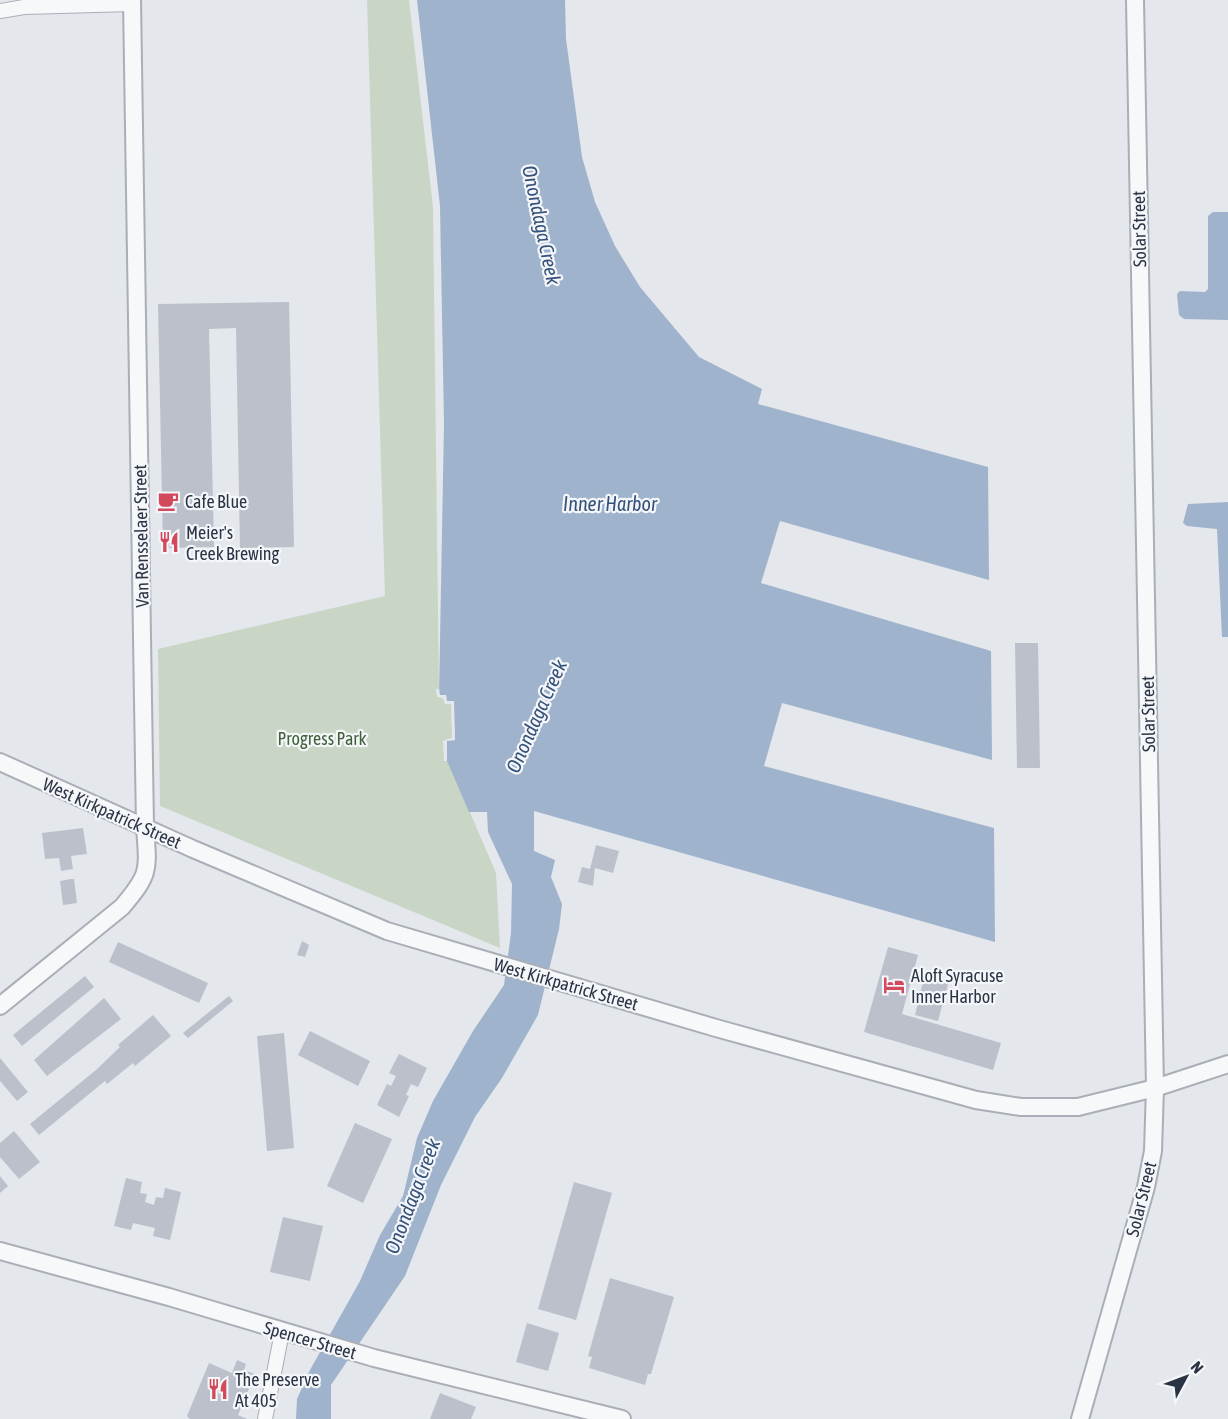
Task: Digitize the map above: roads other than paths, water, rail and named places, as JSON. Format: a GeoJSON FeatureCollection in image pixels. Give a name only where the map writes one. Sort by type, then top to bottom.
{"type":"FeatureCollection","features":[{"type":"Feature","properties":{"kind":"street","name":"Solar Street"},"geometry":{"type":"LineString","coordinates":[[1080,1419],[1146,1187],[1153,1151],[1155,1088],[1135,0]]}},
{"type":"Feature","properties":{"kind":"street"},"geometry":{"type":"LineString","coordinates":[[0,11],[24,7],[132,2]]}},
{"type":"Feature","properties":{"kind":"street","name":"Van Rensselaer Street"},"geometry":{"type":"LineString","coordinates":[[0,1006],[122,907],[138,888],[148,868],[145,827],[132,2]]}},
{"type":"Feature","properties":{"kind":"street","name":"West Kirkpatrick Street"},"geometry":{"type":"LineString","coordinates":[[0,762],[387,931],[498,966],[976,1100],[1021,1107],[1078,1107],[1155,1088],[1228,1064]]}},
{"type":"Feature","properties":{"kind":"street","name":"Spencer Street"},"geometry":{"type":"LineString","coordinates":[[0,1251],[169,1297],[374,1358],[622,1419]]}},
{"type":"Feature","properties":{"kind":"street"},"geometry":{"type":"LineString","coordinates":[[265,1419],[282,1332]]}},
{"type":"Feature","properties":{"kind":"water","name":"Inner Harbor"},"geometry":{"type":"Polygon","coordinates":[[[417,0],[565,0],[566,39],[582,157],[595,202],[615,246],[640,287],[699,357],[762,389],[758,404],[988,467],[989,580],[780,521],[761,583],[991,651],[992,760],[782,703],[764,766],[994,828],[995,942],[534,811],[534,851],[555,860],[551,877],[562,904],[559,929],[538,1015],[502,1078],[475,1117],[441,1185],[405,1276],[331,1385],[331,1419],[296,1419],[297,1399],[310,1370],[360,1281],[380,1235],[403,1196],[417,1138],[433,1101],[473,1031],[504,985],[511,933],[512,884],[488,832],[487,812],[469,812],[447,761],[446,741],[455,740],[453,701],[447,702],[446,695],[439,695],[444,423],[440,206],[417,0]]]}},
{"type":"Feature","properties":{"kind":"water"},"geometry":{"type":"Polygon","coordinates":[[[1213,212],[1228,212],[1228,320],[1184,319],[1179,315],[1177,294],[1180,291],[1205,292],[1208,289],[1208,216],[1213,212]]]}},
{"type":"Feature","properties":{"kind":"water"},"geometry":{"type":"Polygon","coordinates":[[[1228,502],[1228,637],[1222,637],[1217,529],[1187,526],[1183,523],[1188,504],[1228,502]]]}},
{"type":"Feature","properties":{"kind":"place","name":"Cafe Blue"},"geometry":{"type":"Point","coordinates":[168,501]}},
{"type":"Feature","properties":{"kind":"place","name":"Meier's Creek Brewing"},"geometry":{"type":"Point","coordinates":[169,542]}},
{"type":"Feature","properties":{"kind":"place","name":"Aloft Syracuse Inner Harbor"},"geometry":{"type":"Point","coordinates":[894,985]}},
{"type":"Feature","properties":{"kind":"place","name":"The Preserve At 405"},"geometry":{"type":"Point","coordinates":[218,1389]}},
{"type":"Feature","properties":{"kind":"water label","name":"Onondaga Creek"},"geometry":{"type":"Point","coordinates":[542,225]}},
{"type":"Feature","properties":{"kind":"water label","name":"Onondaga Creek"},"geometry":{"type":"Point","coordinates":[536,716]}},
{"type":"Feature","properties":{"kind":"water label","name":"Onondaga Creek"},"geometry":{"type":"Point","coordinates":[412,1196]}},
{"type":"Feature","properties":{"kind":"park label","name":"Progress Park"},"geometry":{"type":"Point","coordinates":[322,738]}}]}
